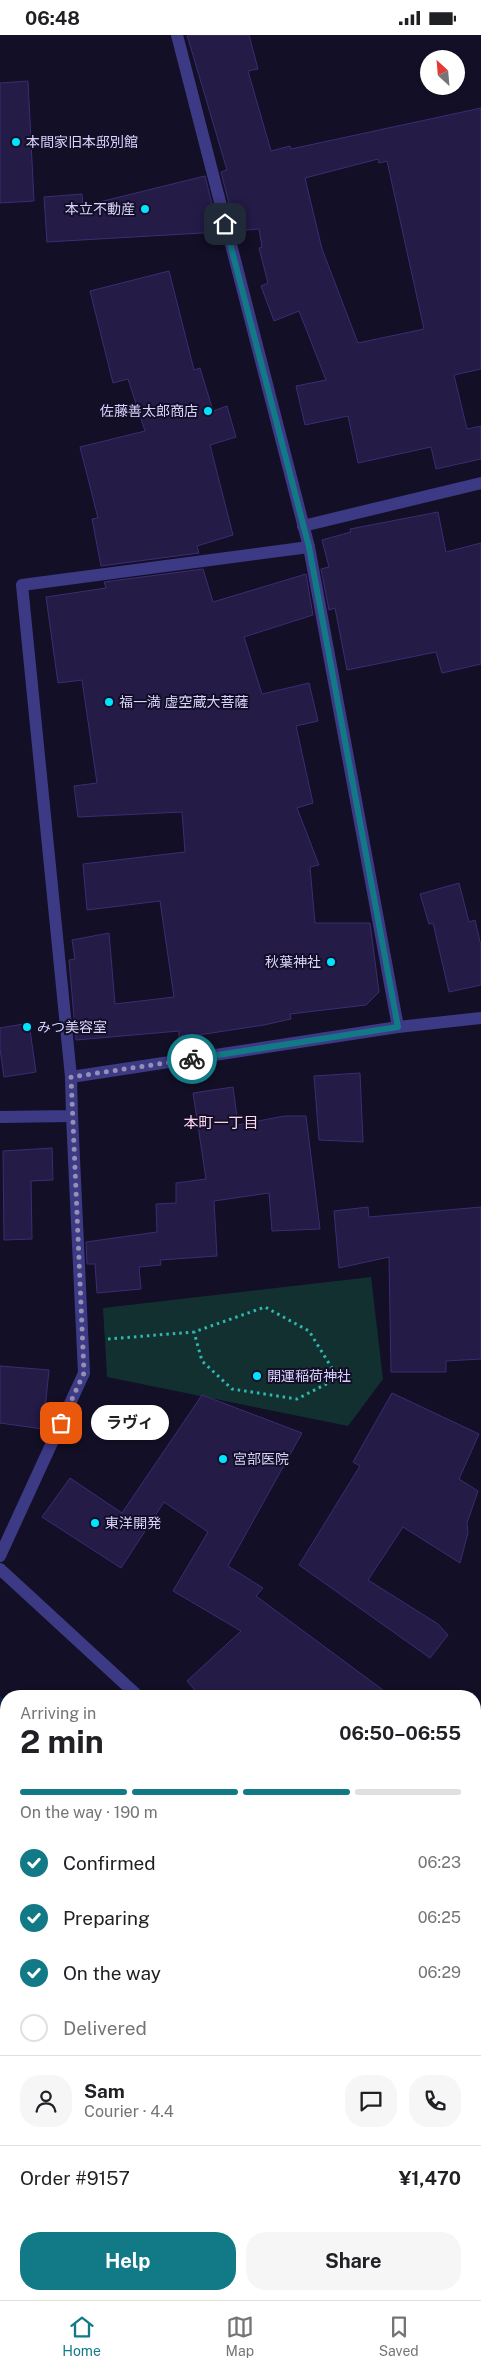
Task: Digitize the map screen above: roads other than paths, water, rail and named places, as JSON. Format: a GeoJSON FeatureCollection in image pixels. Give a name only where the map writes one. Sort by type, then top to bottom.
{"type":"FeatureCollection","features":[{"type":"Feature","properties":{"kind":"street"},"geometry":{"type":"LineString","coordinates":[[177,35],[309,547],[398,1027]]}},
{"type":"Feature","properties":{"kind":"street"},"geometry":{"type":"LineString","coordinates":[[303,526],[481,483]]}},
{"type":"Feature","properties":{"kind":"street"},"geometry":{"type":"LineString","coordinates":[[0,1556],[84,1373],[71,1077],[22,585],[309,547]]}},
{"type":"Feature","properties":{"kind":"street"},"geometry":{"type":"LineString","coordinates":[[71,1077],[398,1027],[481,1018]]}},
{"type":"Feature","properties":{"kind":"street"},"geometry":{"type":"LineString","coordinates":[[0,1117],[72,1116]]}},
{"type":"Feature","properties":{"kind":"street"},"geometry":{"type":"LineString","coordinates":[[0,1569],[131,1690]]}},
{"type":"Feature","properties":{"kind":"place","name":"本間家旧本邸別館"},"geometry":{"type":"Point","coordinates":[16,142]}},
{"type":"Feature","properties":{"kind":"place","name":"本立不動産"},"geometry":{"type":"Point","coordinates":[145,209]}},
{"type":"Feature","properties":{"kind":"place","name":"佐藤善太郎商店"},"geometry":{"type":"Point","coordinates":[208,411]}},
{"type":"Feature","properties":{"kind":"place","name":"福一満 虚空蔵大菩薩"},"geometry":{"type":"Point","coordinates":[109,702]}},
{"type":"Feature","properties":{"kind":"place","name":"秋葉神社"},"geometry":{"type":"Point","coordinates":[331,962]}},
{"type":"Feature","properties":{"kind":"place","name":"みつ美容室"},"geometry":{"type":"Point","coordinates":[27,1027]}},
{"type":"Feature","properties":{"kind":"place","name":"開運稲荷神社"},"geometry":{"type":"Point","coordinates":[257,1376]}},
{"type":"Feature","properties":{"kind":"place","name":"ラヴィ"},"geometry":{"type":"Point","coordinates":[61,1423]}},
{"type":"Feature","properties":{"kind":"place","name":"宮部医院"},"geometry":{"type":"Point","coordinates":[223,1459]}},
{"type":"Feature","properties":{"kind":"place","name":"東洋開発"},"geometry":{"type":"Point","coordinates":[95,1523]}},
{"type":"Feature","properties":{"kind":"district","name":"本町一丁目"},"geometry":{"type":"Point","coordinates":[221,1122]}}]}
